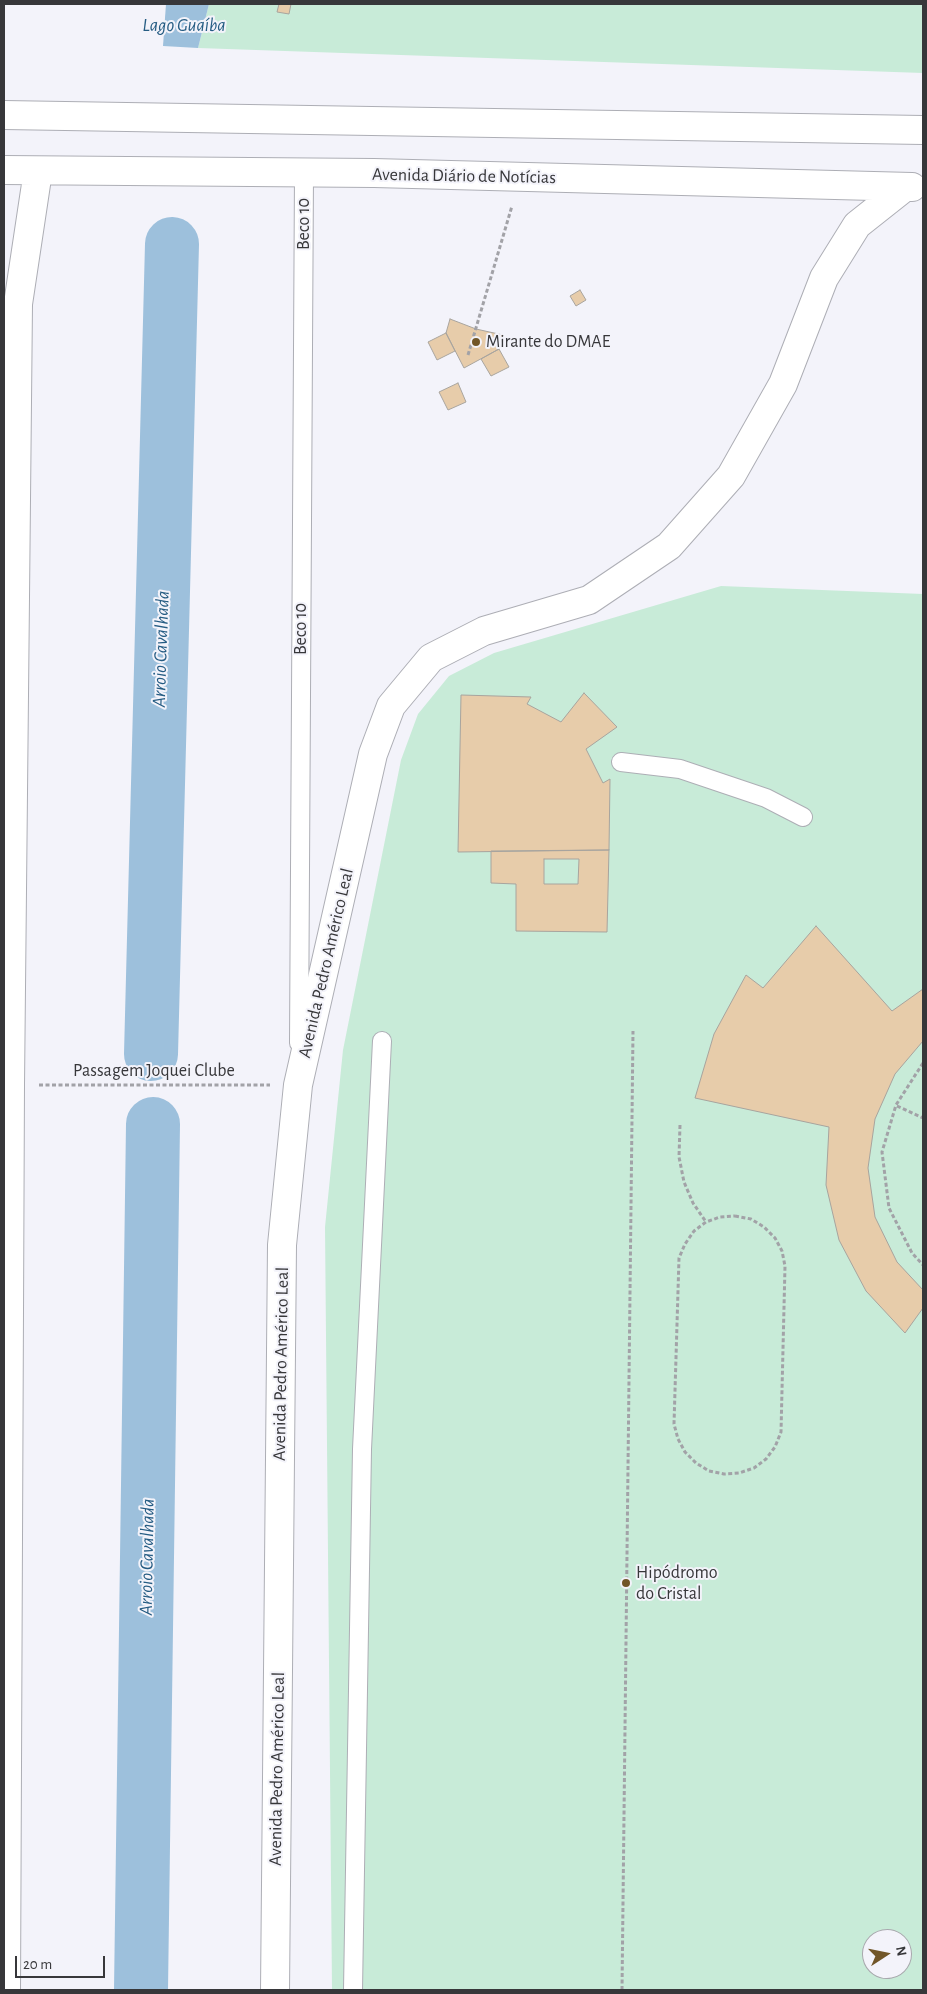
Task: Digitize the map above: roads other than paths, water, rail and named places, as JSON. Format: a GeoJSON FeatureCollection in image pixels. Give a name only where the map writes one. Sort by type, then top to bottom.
{"type":"FeatureCollection","features":[{"type":"Feature","properties":{"kind":"main road"},"geometry":{"type":"LineString","coordinates":[[4,115],[923,130]]}},
{"type":"Feature","properties":{"kind":"main road","name":"Avenida Diário de Notícias"},"geometry":{"type":"LineString","coordinates":[[4,170],[304,174],[374,173],[914,187]]}},
{"type":"Feature","properties":{"kind":"main road"},"geometry":{"type":"LineString","coordinates":[[6,1990],[10,1085],[18,304],[38,171]]}},
{"type":"Feature","properties":{"kind":"main road","name":"Avenida Pedro Américo Leal"},"geometry":{"type":"LineString","coordinates":[[275,1990],[282,1245],[298,1085],[373,754],[391,706],[431,658],[484,631],[589,600],[669,546],[731,476],[783,384],[824,278],[857,225],[914,187]]}},
{"type":"Feature","properties":{"kind":"main road"},"geometry":{"type":"LineString","coordinates":[[4,277],[18,304]]}},
{"type":"Feature","properties":{"kind":"lane","name":"Beco 10"},"geometry":{"type":"LineString","coordinates":[[298,1085],[304,174]]}},
{"type":"Feature","properties":{"kind":"lane"},"geometry":{"type":"LineString","coordinates":[[621,762],[680,769],[766,798],[803,817]]}},
{"type":"Feature","properties":{"kind":"lane"},"geometry":{"type":"LineString","coordinates":[[353,1990],[362,1449],[382,1042]]}},
{"type":"Feature","properties":{"kind":"water","name":"Lago Guaíba"},"geometry":{"type":"Polygon","coordinates":[[[166,4],[209,4],[198,48],[163,46],[166,4]]]}},
{"type":"Feature","properties":{"kind":"waterway","name":"Arroio Cavalhada"},"geometry":{"type":"LineString","coordinates":[[151,1054],[172,244]]}},
{"type":"Feature","properties":{"kind":"waterway","name":"Arroio Cavalhada"},"geometry":{"type":"LineString","coordinates":[[141,1990],[153,1124]]}},
{"type":"Feature","properties":{"kind":"place","name":"Mirante do DMAE"},"geometry":{"type":"Point","coordinates":[476,342]}},
{"type":"Feature","properties":{"kind":"place","name":"Hipódromo do Cristal"},"geometry":{"type":"Point","coordinates":[626,1583]}}]}
